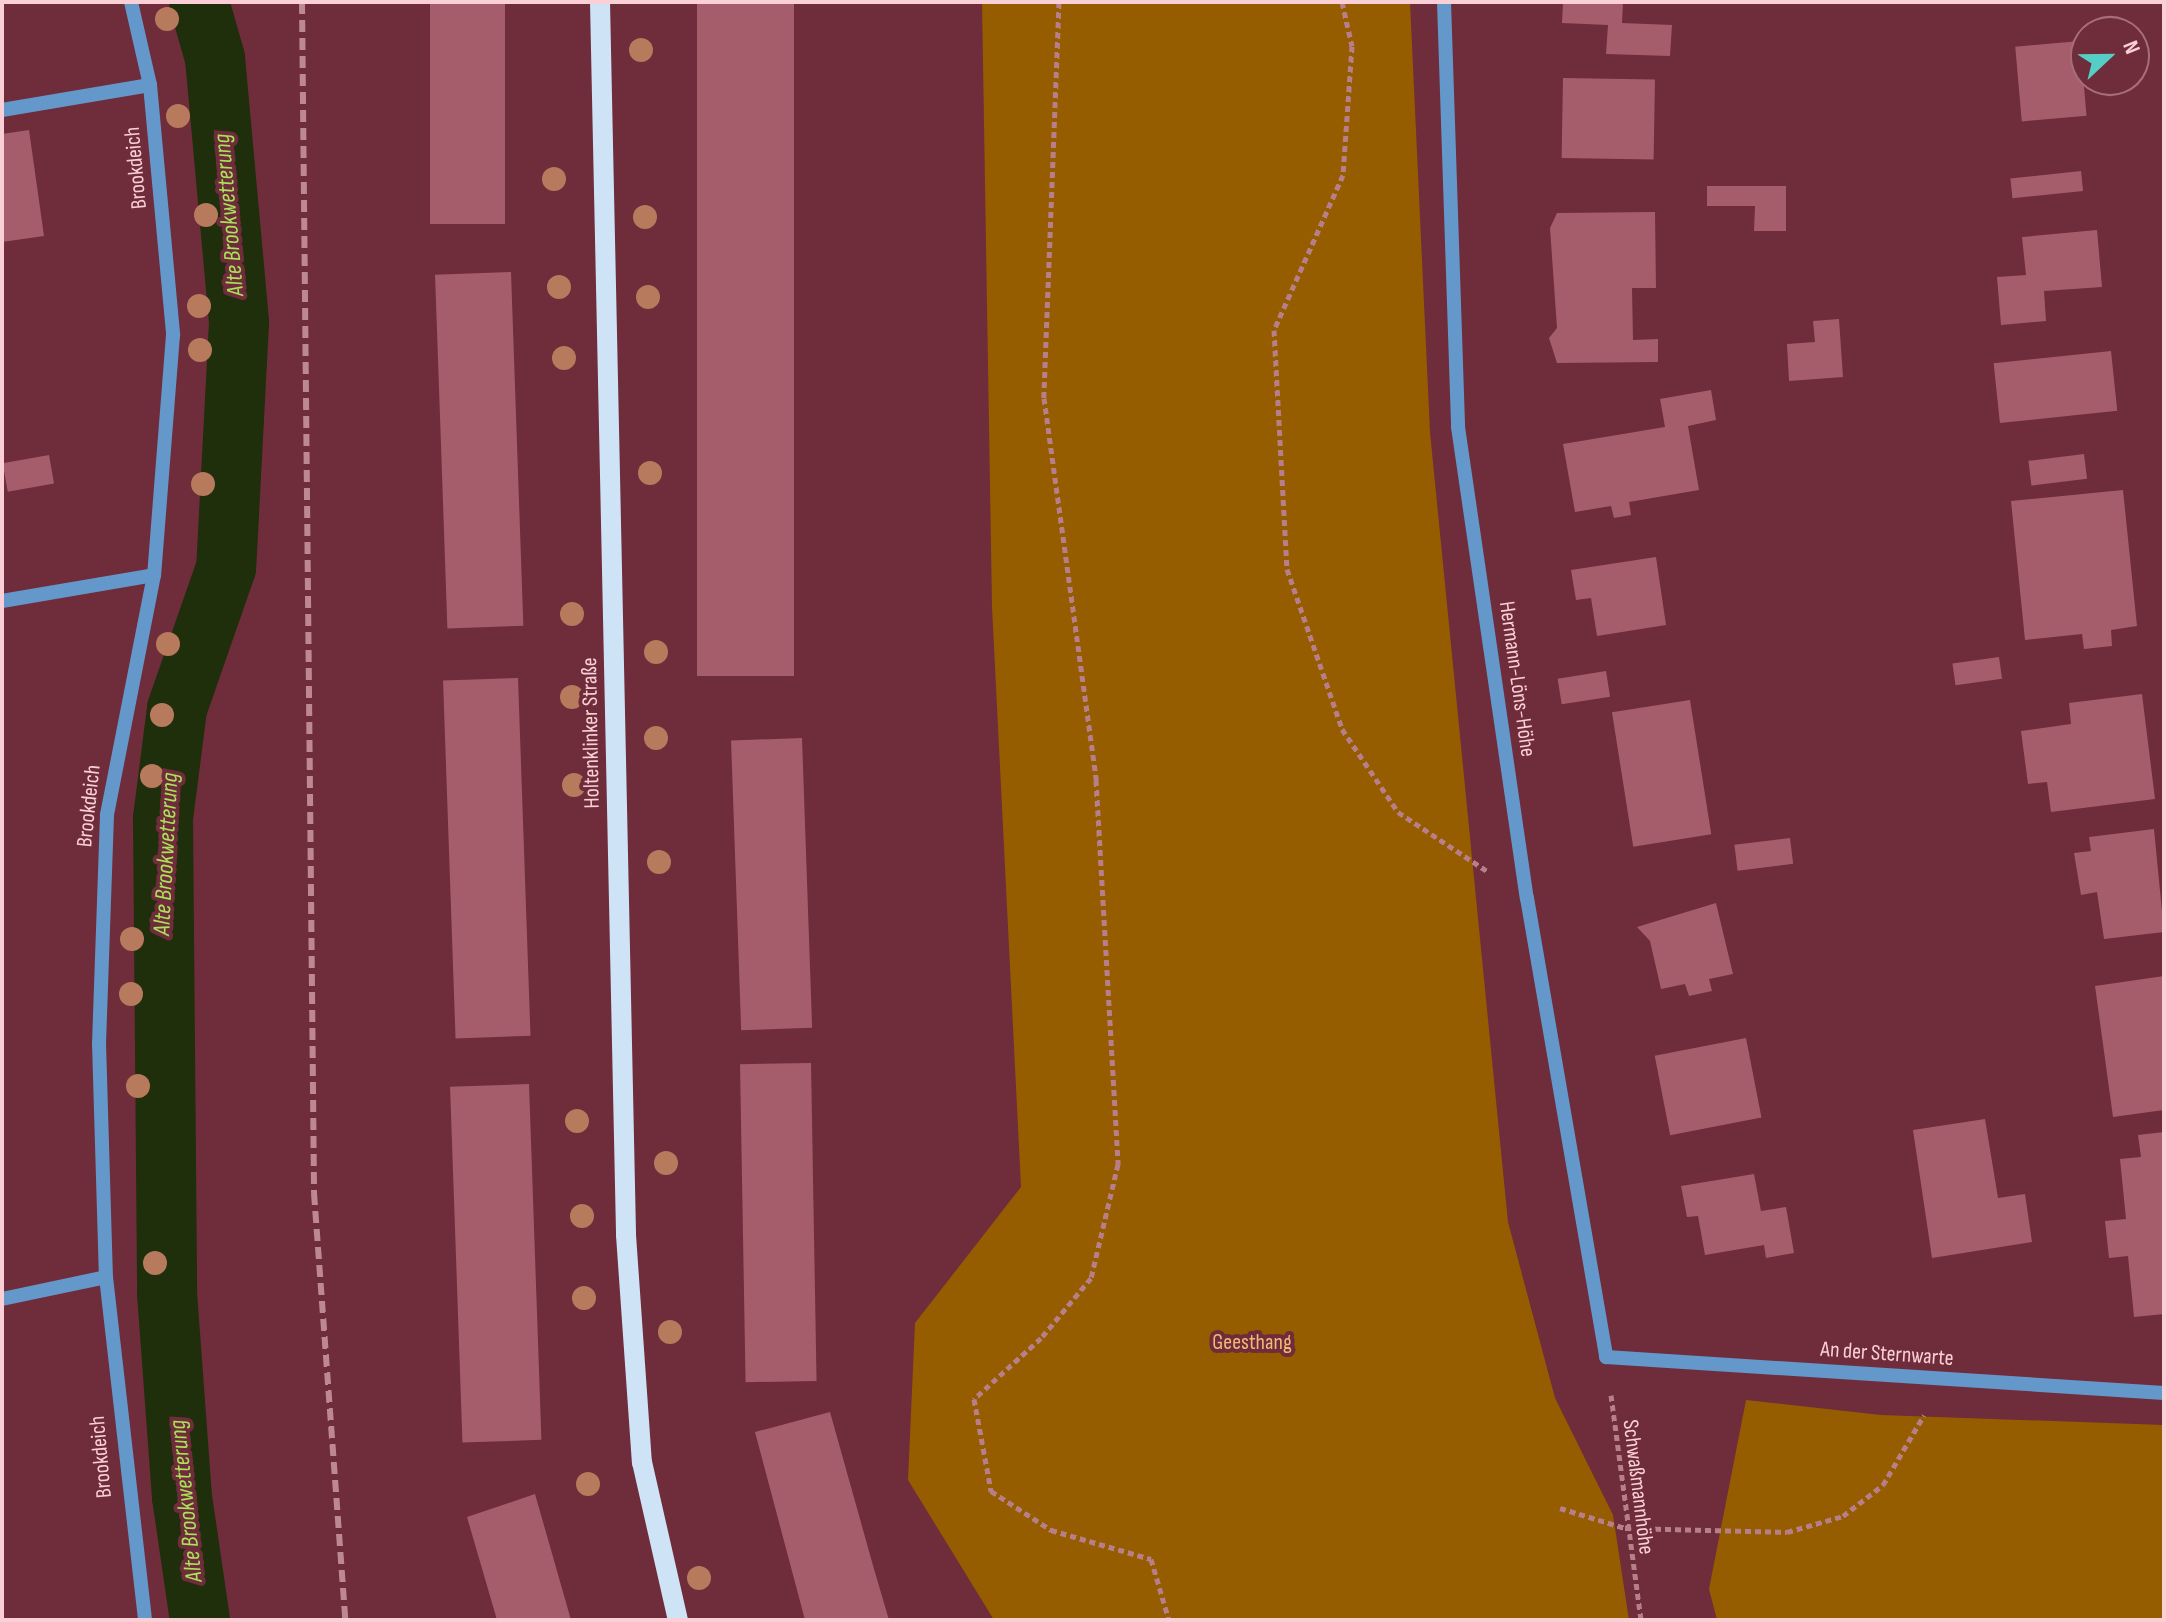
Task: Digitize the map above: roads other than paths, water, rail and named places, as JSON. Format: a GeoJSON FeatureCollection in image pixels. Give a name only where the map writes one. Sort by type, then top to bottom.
{"type":"FeatureCollection","features":[{"type":"Feature","properties":{"kind":"main road","name":"Holtenklinker Straße"},"geometry":{"type":"LineString","coordinates":[[600,2],[626,1235],[642,1462],[678,1620]]}},
{"type":"Feature","properties":{"kind":"street","name":"Brookdeich"},"geometry":{"type":"LineString","coordinates":[[131,2],[150,85],[173,335],[154,575],[107,815],[99,1043],[106,1277],[145,1620]]}},
{"type":"Feature","properties":{"kind":"street","name":"Hermann-Löns-Höhe"},"geometry":{"type":"LineString","coordinates":[[1444,2],[1458,427],[1527,898],[1606,1357]]}},
{"type":"Feature","properties":{"kind":"street"},"geometry":{"type":"LineString","coordinates":[[2,110],[150,85]]}},
{"type":"Feature","properties":{"kind":"street"},"geometry":{"type":"LineString","coordinates":[[2,601],[154,575]]}},
{"type":"Feature","properties":{"kind":"street"},"geometry":{"type":"LineString","coordinates":[[2,1299],[106,1277]]}},
{"type":"Feature","properties":{"kind":"street","name":"An der Sternwarte"},"geometry":{"type":"LineString","coordinates":[[1606,1357],[2164,1393]]}},
{"type":"Feature","properties":{"kind":"waterway","name":"Alte Brookwetterung"},"geometry":{"type":"LineString","coordinates":[[199,2],[215,58],[239,323],[226,568],[177,709],[163,819],[167,1293],[182,1497],[200,1620]]}},
{"type":"Feature","properties":{"kind":"railway"},"geometry":{"type":"LineString","coordinates":[[302,2],[314,1193],[345,1620]]}},
{"type":"Feature","properties":{"kind":"park label","name":"Geesthang"},"geometry":{"type":"Point","coordinates":[1252,1343]}}]}
